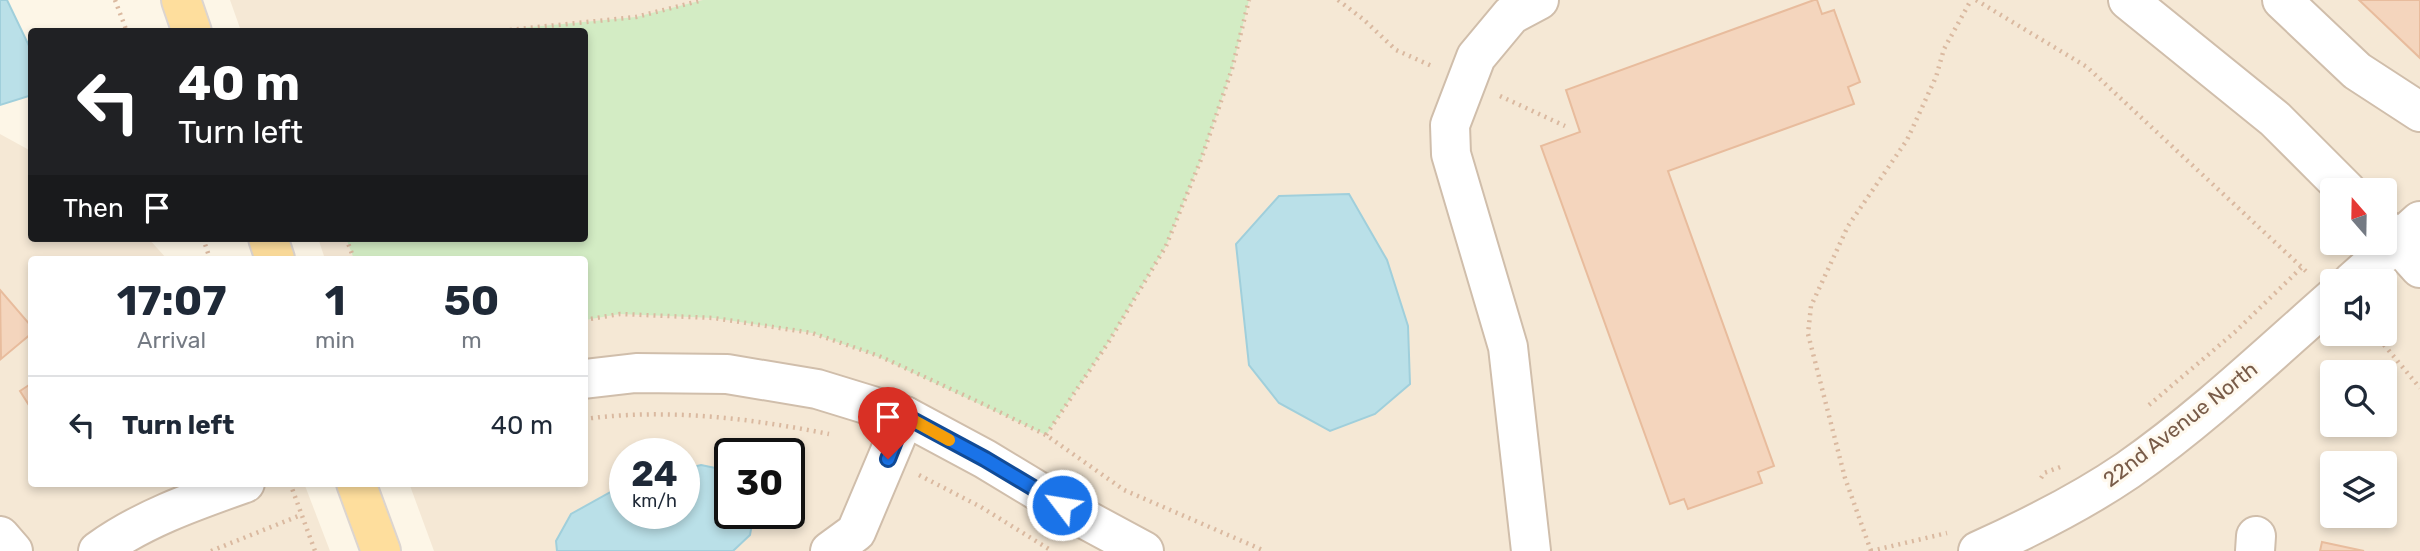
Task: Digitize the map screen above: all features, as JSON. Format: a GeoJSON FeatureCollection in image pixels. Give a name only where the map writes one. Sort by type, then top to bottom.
{"type":"FeatureCollection","features":[{"type":"Feature","properties":{"kind":"main road"},"geometry":{"type":"LineString","coordinates":[[181,0],[191,28]]}},
{"type":"Feature","properties":{"kind":"main road"},"geometry":{"type":"LineString","coordinates":[[357,487],[381,551]]}},
{"type":"Feature","properties":{"kind":"street"},"geometry":{"type":"LineString","coordinates":[[1531,551],[1508,347],[1451,154],[1450,125],[1476,57],[1511,15],[1539,0]]}},
{"type":"Feature","properties":{"kind":"street"},"geometry":{"type":"LineString","coordinates":[[2128,0],[2275,119],[2334,178]]}},
{"type":"Feature","properties":{"kind":"street"},"geometry":{"type":"LineString","coordinates":[[2282,0],[2357,71],[2420,112]]}},
{"type":"Feature","properties":{"kind":"street"},"geometry":{"type":"LineString","coordinates":[[2368,269],[2406,240]]}},
{"type":"Feature","properties":{"kind":"street","name":"22nd Avenue North"},"geometry":{"type":"LineString","coordinates":[[1969,541],[2023,531],[2127,470],[2221,397],[2320,291]]}},
{"type":"Feature","properties":{"kind":"street"},"geometry":{"type":"LineString","coordinates":[[588,379],[636,373],[727,374],[817,389],[905,416],[1144,551]]}},
{"type":"Feature","properties":{"kind":"street"},"geometry":{"type":"LineString","coordinates":[[830,551],[856,533],[905,416]]}},
{"type":"Feature","properties":{"kind":"street"},"geometry":{"type":"LineString","coordinates":[[98,551],[118,536],[179,507],[234,487]]}},
{"type":"Feature","properties":{"kind":"street"},"geometry":{"type":"LineString","coordinates":[[0,536],[13,551]]}},
{"type":"Feature","properties":{"kind":"path"},"geometry":{"type":"LineString","coordinates":[[115,0],[126,28]]}},
{"type":"Feature","properties":{"kind":"path"},"geometry":{"type":"LineString","coordinates":[[528,28],[636,17],[703,0]]}},
{"type":"Feature","properties":{"kind":"path"},"geometry":{"type":"LineString","coordinates":[[1249,0],[1232,69],[1202,157],[1166,246],[1108,343],[1046,435],[1124,490],[1265,551]]}},
{"type":"Feature","properties":{"kind":"path"},"geometry":{"type":"LineString","coordinates":[[1969,541],[1870,551],[1845,478],[1808,334],[1811,306],[1848,226],[1907,140],[1936,77],[1944,48],[1974,0],[2087,67],[2320,285]]}},
{"type":"Feature","properties":{"kind":"path"},"geometry":{"type":"LineString","coordinates":[[2143,410],[2235,332],[2302,267]]}},
{"type":"Feature","properties":{"kind":"path"},"geometry":{"type":"LineString","coordinates":[[2385,346],[2420,388]]}},
{"type":"Feature","properties":{"kind":"path"},"geometry":{"type":"LineString","coordinates":[[588,419],[670,414],[758,420],[833,435]]}},
{"type":"Feature","properties":{"kind":"path"},"geometry":{"type":"LineString","coordinates":[[888,459],[981,508],[1052,551]]}},
{"type":"Feature","properties":{"kind":"path"},"geometry":{"type":"LineString","coordinates":[[2035,484],[2044,473],[2067,465]]}},
{"type":"Feature","properties":{"kind":"path"},"geometry":{"type":"LineString","coordinates":[[291,487],[315,551]]}},
{"type":"Feature","properties":{"kind":"path"},"geometry":{"type":"LineString","coordinates":[[211,551],[301,515]]}},
{"type":"Feature","properties":{"kind":"shaded area"},"geometry":{"type":"Polygon","coordinates":[[[230,0],[2420,0],[2420,551],[434,551],[410,487],[588,487],[588,256],[324,256],[319,242],[588,242],[588,28],[240,28],[230,0]]]}},
{"type":"Feature","properties":{"kind":"shaded area"},"geometry":{"type":"Polygon","coordinates":[[[0,134],[28,149],[28,242],[152,242],[164,256],[28,256],[28,487],[306,487],[330,551],[0,551],[0,134]]]}},
{"type":"Feature","properties":{"kind":"green space"},"geometry":{"type":"Polygon","coordinates":[[[703,0],[1249,0],[1232,69],[1202,157],[1166,246],[1108,343],[1046,435],[879,357],[812,333],[714,318],[620,314],[588,319],[588,256],[353,256],[348,242],[588,242],[588,28],[520,28],[636,17],[703,0]]]}},
{"type":"Feature","properties":{"kind":"water"},"geometry":{"type":"Polygon","coordinates":[[[0,0],[7,0],[28,44],[28,96],[0,105],[0,0]]]}},
{"type":"Feature","properties":{"kind":"water"},"geometry":{"type":"Polygon","coordinates":[[[1349,194],[1387,260],[1408,326],[1410,384],[1375,414],[1330,431],[1279,403],[1249,365],[1236,244],[1279,196],[1349,194]]]}},
{"type":"Feature","properties":{"kind":"water"},"geometry":{"type":"Polygon","coordinates":[[[700,465],[714,468],[714,529],[751,529],[750,535],[733,551],[557,551],[556,541],[571,514],[609,493],[609,529],[700,529],[700,465]]]}},
{"type":"Feature","properties":{"kind":"building"},"geometry":{"type":"Polygon","coordinates":[[[1817,0],[1822,14],[1834,10],[1860,82],[1848,87],[1854,104],[1668,171],[1774,466],[1758,472],[1762,483],[1688,509],[1684,499],[1670,504],[1541,146],[1580,132],[1566,90],[1817,0]]]}},
{"type":"Feature","properties":{"kind":"building"},"geometry":{"type":"Polygon","coordinates":[[[2359,0],[2420,0],[2420,58],[2359,0]]]}},
{"type":"Feature","properties":{"kind":"building"},"geometry":{"type":"Polygon","coordinates":[[[0,290],[28,322],[28,336],[1,359],[0,290]]]}},
{"type":"Feature","properties":{"kind":"building"},"geometry":{"type":"Polygon","coordinates":[[[28,386],[28,404],[20,391],[28,386]]]}},
{"type":"Feature","properties":{"kind":"building"},"geometry":{"type":"Polygon","coordinates":[[[2322,542],[2364,551],[2320,551],[2322,542]]]}},
{"type":"Feature","properties":{"kind":"slow traffic"},"geometry":{"type":"LineString","coordinates":[[909,418],[949,440]]}},
{"type":"Feature","properties":{"kind":"route"},"geometry":{"type":"LineString","coordinates":[[888,459],[905,416],[1062,505]]}}]}
